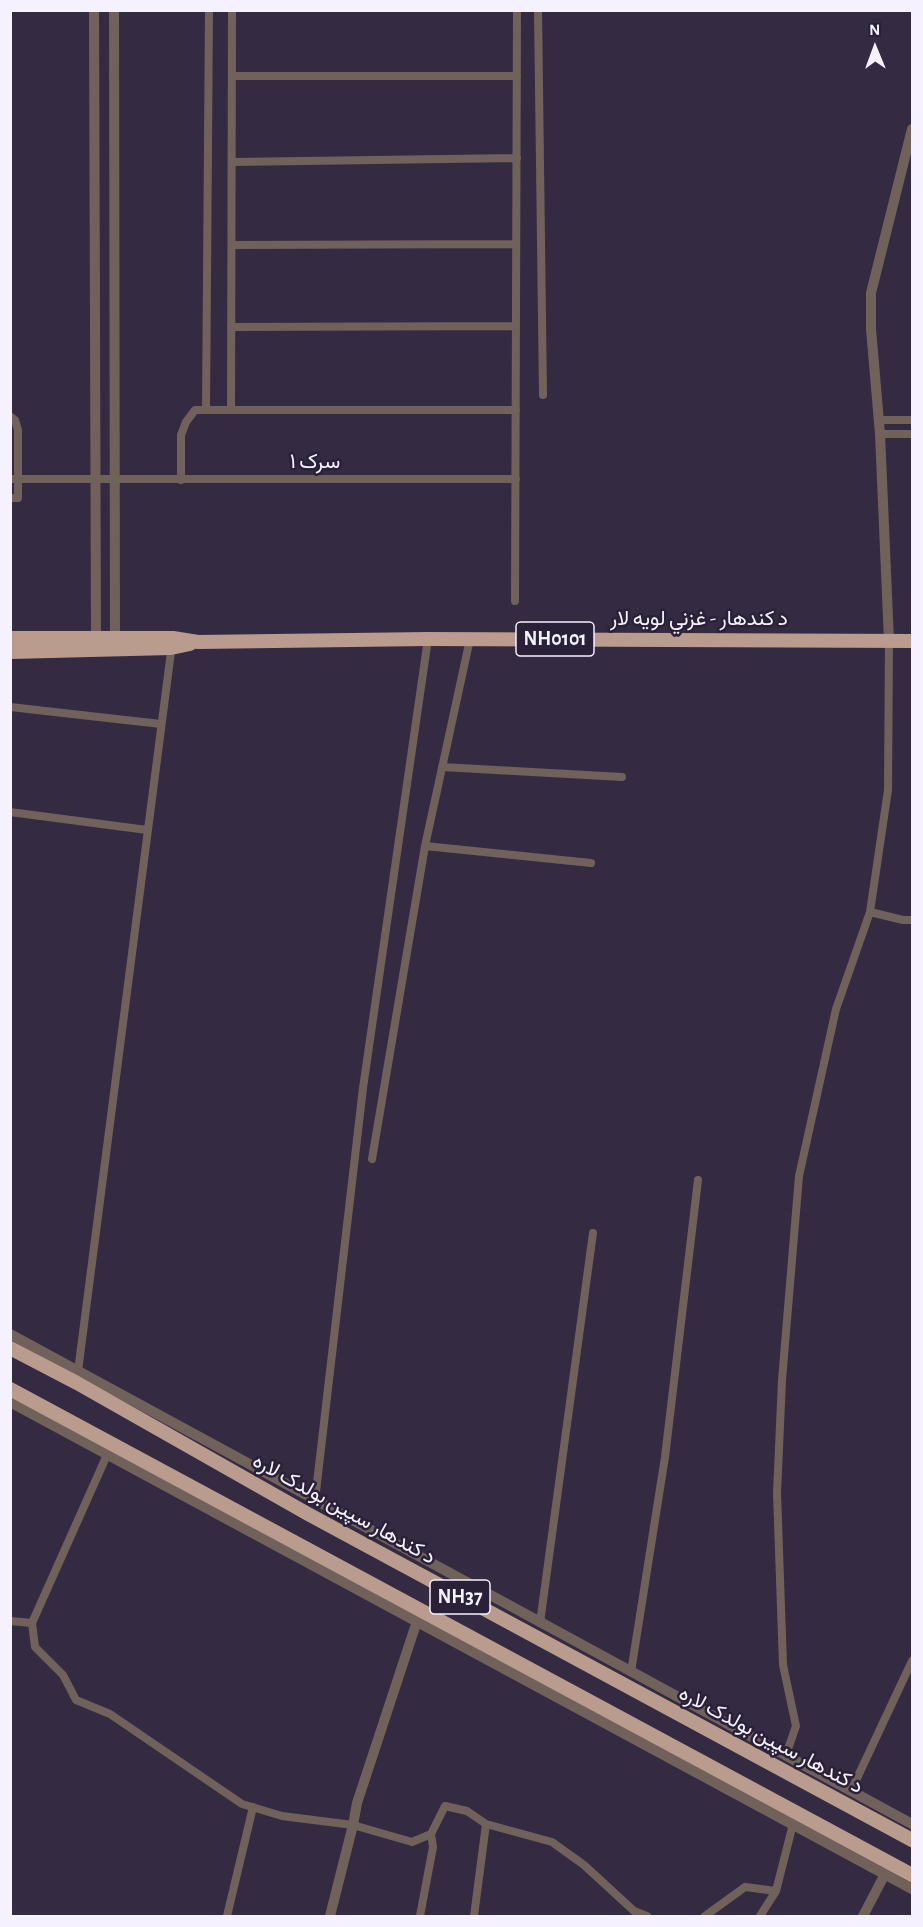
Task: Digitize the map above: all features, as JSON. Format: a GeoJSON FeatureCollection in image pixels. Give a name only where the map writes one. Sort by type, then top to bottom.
{"type":"FeatureCollection","features":[{"type":"Feature","properties":{"kind":"highway","name":"د کندهار - غزني لويه لار"},"geometry":{"type":"LineString","coordinates":[[10,638],[96,644],[428,639],[912,641]]}},
{"type":"Feature","properties":{"kind":"highway","name":"د کندهار - غزني لويه لار"},"geometry":{"type":"LineString","coordinates":[[10,652],[96,644]]}},
{"type":"Feature","properties":{"kind":"highway","name":"د کندهار سپین بولدک لاره"},"geometry":{"type":"LineString","coordinates":[[10,1348],[318,1520],[912,1840]]}},
{"type":"Feature","properties":{"kind":"highway","name":"NH37"},"geometry":{"type":"LineString","coordinates":[[10,1389],[912,1875]]}},
{"type":"Feature","properties":{"kind":"street"},"geometry":{"type":"LineString","coordinates":[[94,10],[96,644]]}},
{"type":"Feature","properties":{"kind":"street"},"geometry":{"type":"LineString","coordinates":[[114,10],[115,644]]}},
{"type":"Feature","properties":{"kind":"street"},"geometry":{"type":"LineString","coordinates":[[206,410],[209,10]]}},
{"type":"Feature","properties":{"kind":"street"},"geometry":{"type":"LineString","coordinates":[[231,410],[232,10]]}},
{"type":"Feature","properties":{"kind":"street"},"geometry":{"type":"LineString","coordinates":[[515,601],[517,10]]}},
{"type":"Feature","properties":{"kind":"street"},"geometry":{"type":"LineString","coordinates":[[538,10],[543,395]]}},
{"type":"Feature","properties":{"kind":"street"},"geometry":{"type":"LineString","coordinates":[[232,76],[517,76]]}},
{"type":"Feature","properties":{"kind":"street"},"geometry":{"type":"LineString","coordinates":[[786,1755],[796,1726],[783,1665],[777,1493],[782,1380],[799,1176],[836,1009],[870,912],[888,790],[890,640],[880,434],[871,328],[871,293],[912,129]]}},
{"type":"Feature","properties":{"kind":"street"},"geometry":{"type":"LineString","coordinates":[[232,162],[516,158]]}},
{"type":"Feature","properties":{"kind":"street"},"geometry":{"type":"LineString","coordinates":[[232,245],[516,244]]}},
{"type":"Feature","properties":{"kind":"street"},"geometry":{"type":"LineString","coordinates":[[231,327],[516,326]]}},
{"type":"Feature","properties":{"kind":"street"},"geometry":{"type":"LineString","coordinates":[[181,480],[181,435],[186,422],[195,410],[516,410]]}},
{"type":"Feature","properties":{"kind":"street"},"geometry":{"type":"LineString","coordinates":[[10,416],[15,420],[18,430],[14,479],[18,498],[10,498]]}},
{"type":"Feature","properties":{"kind":"street"},"geometry":{"type":"LineString","coordinates":[[879,420],[912,420]]}},
{"type":"Feature","properties":{"kind":"street"},"geometry":{"type":"LineString","coordinates":[[880,434],[912,434]]}},
{"type":"Feature","properties":{"kind":"street","name":"سرک ۱"},"geometry":{"type":"LineString","coordinates":[[14,479],[516,479]]}},
{"type":"Feature","properties":{"kind":"street"},"geometry":{"type":"LineString","coordinates":[[315,1500],[363,1088],[428,639]]}},
{"type":"Feature","properties":{"kind":"street"},"geometry":{"type":"LineString","coordinates":[[372,1159],[425,846],[470,639]]}},
{"type":"Feature","properties":{"kind":"street"},"geometry":{"type":"LineString","coordinates":[[78,1371],[172,643]]}},
{"type":"Feature","properties":{"kind":"street"},"geometry":{"type":"LineString","coordinates":[[10,707],[161,724]]}},
{"type":"Feature","properties":{"kind":"street"},"geometry":{"type":"LineString","coordinates":[[442,767],[622,777]]}},
{"type":"Feature","properties":{"kind":"street"},"geometry":{"type":"LineString","coordinates":[[10,812],[147,830]]}},
{"type":"Feature","properties":{"kind":"street"},"geometry":{"type":"LineString","coordinates":[[425,846],[591,862]]}},
{"type":"Feature","properties":{"kind":"street"},"geometry":{"type":"LineString","coordinates":[[870,912],[912,920]]}},
{"type":"Feature","properties":{"kind":"street"},"geometry":{"type":"LineString","coordinates":[[631,1672],[665,1457],[698,1180]]}},
{"type":"Feature","properties":{"kind":"street"},"geometry":{"type":"LineString","coordinates":[[540,1623],[593,1233]]}},
{"type":"Feature","properties":{"kind":"street"},"geometry":{"type":"LineString","coordinates":[[10,1334],[912,1824]]}},
{"type":"Feature","properties":{"kind":"street"},"geometry":{"type":"LineString","coordinates":[[10,1402],[912,1889]]}},
{"type":"Feature","properties":{"kind":"street"},"geometry":{"type":"LineString","coordinates":[[107,1455],[32,1623],[35,1647],[63,1675],[76,1700],[110,1714],[242,1804],[282,1816],[353,1825],[412,1842],[431,1834]]}},
{"type":"Feature","properties":{"kind":"street"},"geometry":{"type":"LineString","coordinates":[[10,1621],[32,1623]]}},
{"type":"Feature","properties":{"kind":"street"},"geometry":{"type":"LineString","coordinates":[[330,1917],[357,1803],[417,1621]]}},
{"type":"Feature","properties":{"kind":"street"},"geometry":{"type":"LineString","coordinates":[[851,1791],[912,1661]]}},
{"type":"Feature","properties":{"kind":"street"},"geometry":{"type":"LineString","coordinates":[[420,1917],[433,1847],[431,1834],[445,1806],[467,1811],[486,1824],[552,1842],[584,1865],[634,1911],[647,1917]]}},
{"type":"Feature","properties":{"kind":"street"},"geometry":{"type":"LineString","coordinates":[[227,1917],[253,1807]]}},
{"type":"Feature","properties":{"kind":"street"},"geometry":{"type":"LineString","coordinates":[[474,1917],[486,1824]]}},
{"type":"Feature","properties":{"kind":"street"},"geometry":{"type":"LineString","coordinates":[[760,1917],[776,1891],[793,1824]]}},
{"type":"Feature","properties":{"kind":"street"},"geometry":{"type":"LineString","coordinates":[[863,1917],[885,1874]]}},
{"type":"Feature","properties":{"kind":"street"},"geometry":{"type":"LineString","coordinates":[[705,1917],[745,1887],[776,1891]]}}]}
